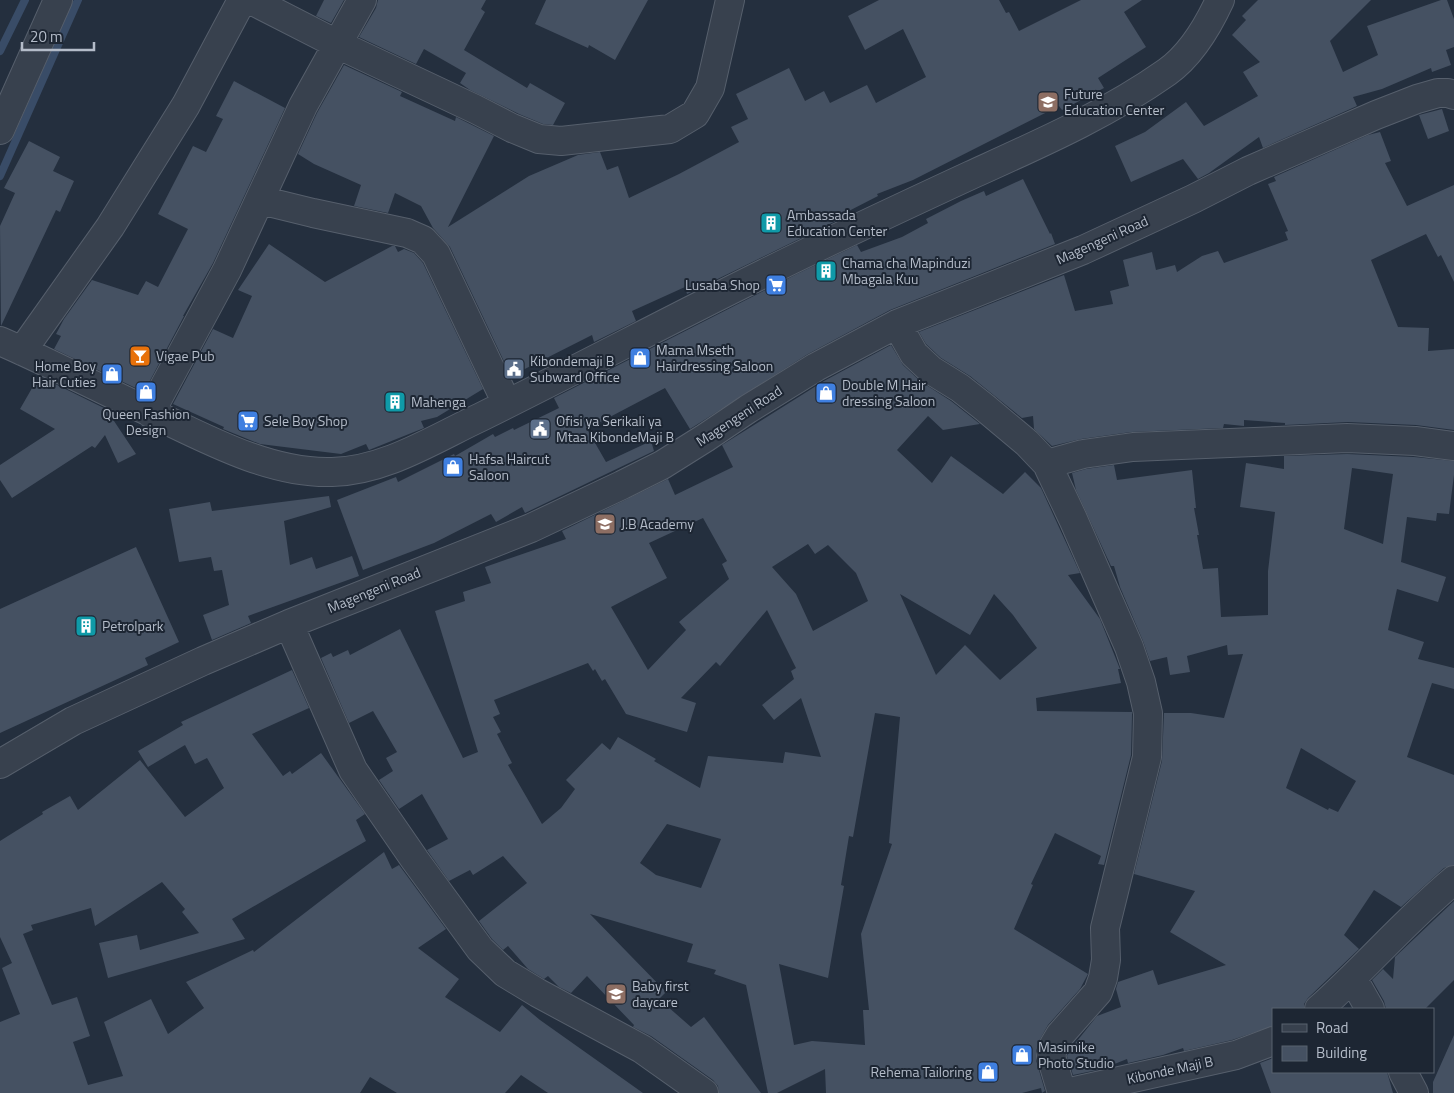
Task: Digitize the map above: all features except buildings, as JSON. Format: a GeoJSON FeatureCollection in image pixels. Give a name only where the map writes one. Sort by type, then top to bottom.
{"type":"FeatureCollection","features":[{"type":"Feature","properties":{"kind":"street"},"geometry":{"type":"LineString","coordinates":[[0,130],[58,0]]}},
{"type":"Feature","properties":{"kind":"street"},"geometry":{"type":"LineString","coordinates":[[242,0],[186,105],[120,211],[11,346],[220,446],[275,464],[309,472],[338,472],[371,466],[397,458],[768,272],[1038,145],[1105,111],[1141,90],[1172,68],[1186,55],[1199,38],[1220,0]]}},
{"type":"Feature","properties":{"kind":"street"},"geometry":{"type":"LineString","coordinates":[[251,0],[337,44],[475,108],[512,128],[539,140],[561,141],[670,130],[695,114],[710,88],[730,0]]}},
{"type":"Feature","properties":{"kind":"street"},"geometry":{"type":"LineString","coordinates":[[150,412],[227,270],[303,106],[362,0]]}},
{"type":"Feature","properties":{"kind":"street","name":"Magengeni Road"},"geometry":{"type":"LineString","coordinates":[[0,764],[73,721],[203,661],[289,624],[531,528],[662,465],[816,367],[897,324],[1083,250],[1193,199],[1248,171],[1376,115],[1431,95],[1448,93],[1454,95]]}},
{"type":"Feature","properties":{"kind":"street"},"geometry":{"type":"LineString","coordinates":[[260,200],[384,227],[407,233],[423,240],[436,254],[507,404]]}},
{"type":"Feature","properties":{"kind":"street"},"geometry":{"type":"LineString","coordinates":[[897,324],[914,354],[931,370],[984,406],[1027,443],[1047,464],[1129,647],[1141,682],[1148,713],[1147,757],[1113,889],[1105,928],[1106,960],[1103,978],[1098,992],[1060,1035],[1054,1045],[1051,1056],[1062,1093]]}},
{"type":"Feature","properties":{"kind":"street"},"geometry":{"type":"LineString","coordinates":[[1047,464],[1083,454],[1133,447],[1347,438],[1416,441],[1454,446]]}},
{"type":"Feature","properties":{"kind":"street"},"geometry":{"type":"LineString","coordinates":[[289,624],[353,770],[415,860],[480,949],[505,973],[642,1049],[704,1093]]}},
{"type":"Feature","properties":{"kind":"street"},"geometry":{"type":"LineString","coordinates":[[1320,1008],[1353,979],[1424,904],[1454,880]]}},
{"type":"Feature","properties":{"kind":"street"},"geometry":{"type":"LineString","coordinates":[[1353,979],[1369,1008]]}},
{"type":"Feature","properties":{"kind":"street","name":"Kibonde Maji B"},"geometry":{"type":"LineString","coordinates":[[1066,1093],[1236,1056],[1272,1041]]}},
{"type":"Feature","properties":{"kind":"street"},"geometry":{"type":"LineString","coordinates":[[1404,1073],[1414,1093]]}},
{"type":"Feature","properties":{"kind":"waterway"},"geometry":{"type":"LineString","coordinates":[[0,51],[25,0]]}},
{"type":"Feature","properties":{"kind":"waterway"},"geometry":{"type":"LineString","coordinates":[[0,176],[78,0]]}},
{"type":"Feature","properties":{"kind":"place","name":"Future Education Center"},"geometry":{"type":"Point","coordinates":[1048,102]}},
{"type":"Feature","properties":{"kind":"place","name":"Ambassada Education Center"},"geometry":{"type":"Point","coordinates":[771,223]}},
{"type":"Feature","properties":{"kind":"place","name":"Chama cha Mapinduzi Mbagala Kuu"},"geometry":{"type":"Point","coordinates":[826,271]}},
{"type":"Feature","properties":{"kind":"place","name":"Lusaba Shop"},"geometry":{"type":"Point","coordinates":[776,285]}},
{"type":"Feature","properties":{"kind":"place","name":"Vigae Pub"},"geometry":{"type":"Point","coordinates":[140,356]}},
{"type":"Feature","properties":{"kind":"place","name":"Mama Mseth Hairdressing Saloon"},"geometry":{"type":"Point","coordinates":[640,358]}},
{"type":"Feature","properties":{"kind":"place","name":"Kibondemaji B Subward Office"},"geometry":{"type":"Point","coordinates":[514,369]}},
{"type":"Feature","properties":{"kind":"place","name":"Home Boy Hair Cuties"},"geometry":{"type":"Point","coordinates":[112,374]}},
{"type":"Feature","properties":{"kind":"place","name":"Queen Fashion Design"},"geometry":{"type":"Point","coordinates":[146,392]}},
{"type":"Feature","properties":{"kind":"place","name":"Double M Hair dressing Saloon"},"geometry":{"type":"Point","coordinates":[826,393]}},
{"type":"Feature","properties":{"kind":"place","name":"Mahenga"},"geometry":{"type":"Point","coordinates":[395,402]}},
{"type":"Feature","properties":{"kind":"place","name":"Sele Boy Shop"},"geometry":{"type":"Point","coordinates":[248,421]}},
{"type":"Feature","properties":{"kind":"place","name":"Ofisi ya Serikali ya Mtaa KibondeMaji B"},"geometry":{"type":"Point","coordinates":[540,429]}},
{"type":"Feature","properties":{"kind":"place","name":"Hafsa Haircut Saloon"},"geometry":{"type":"Point","coordinates":[453,467]}},
{"type":"Feature","properties":{"kind":"place","name":"J.B Academy"},"geometry":{"type":"Point","coordinates":[605,524]}},
{"type":"Feature","properties":{"kind":"place","name":"Petrolpark"},"geometry":{"type":"Point","coordinates":[86,626]}},
{"type":"Feature","properties":{"kind":"place","name":"Baby first daycare"},"geometry":{"type":"Point","coordinates":[616,994]}},
{"type":"Feature","properties":{"kind":"place","name":"Masimike Photo Studio"},"geometry":{"type":"Point","coordinates":[1022,1055]}},
{"type":"Feature","properties":{"kind":"place","name":"Rehema Tailoring"},"geometry":{"type":"Point","coordinates":[988,1072]}}]}
